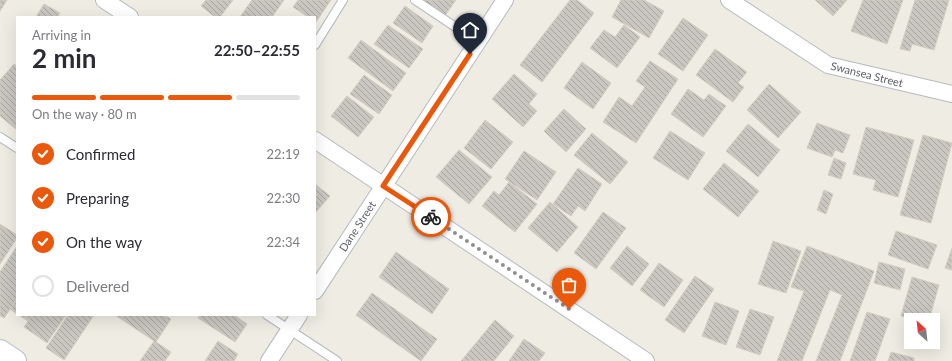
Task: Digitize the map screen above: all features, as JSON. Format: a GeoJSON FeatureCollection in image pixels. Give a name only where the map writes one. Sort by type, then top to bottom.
{"type":"FeatureCollection","features":[{"type":"Feature","properties":{"kind":"main road"},"geometry":{"type":"LineString","coordinates":[[0,351],[16,361]]}},
{"type":"Feature","properties":{"kind":"street"},"geometry":{"type":"LineString","coordinates":[[104,0],[128,16]]}},
{"type":"Feature","properties":{"kind":"street","name":"Dane Street"},"geometry":{"type":"LineString","coordinates":[[316,289],[505,0]]}},
{"type":"Feature","properties":{"kind":"street","name":"Swansea Street"},"geometry":{"type":"LineString","coordinates":[[728,0],[828,65],[952,94]]}},
{"type":"Feature","properties":{"kind":"street"},"geometry":{"type":"LineString","coordinates":[[316,141],[646,361]]}},
{"type":"Feature","properties":{"kind":"street"},"geometry":{"type":"LineString","coordinates":[[269,361],[298,316]]}},
{"type":"Feature","properties":{"kind":"lane"},"geometry":{"type":"LineString","coordinates":[[316,44],[343,0]]}},
{"type":"Feature","properties":{"kind":"lane"},"geometry":{"type":"LineString","coordinates":[[415,0],[478,42]]}},
{"type":"Feature","properties":{"kind":"lane"},"geometry":{"type":"LineString","coordinates":[[0,137],[16,147]]}},
{"type":"Feature","properties":{"kind":"lane"},"geometry":{"type":"LineString","coordinates":[[268,316],[337,361]]}},
{"type":"Feature","properties":{"kind":"building"},"geometry":{"type":"Polygon","coordinates":[[[0,0],[7,0],[0,11],[0,0]]]}},
{"type":"Feature","properties":{"kind":"building"},"geometry":{"type":"Polygon","coordinates":[[[206,0],[233,0],[221,16],[214,16],[201,6],[206,0]]]}},
{"type":"Feature","properties":{"kind":"building"},"geometry":{"type":"Polygon","coordinates":[[[252,0],[284,0],[273,16],[241,16],[252,0]]]}},
{"type":"Feature","properties":{"kind":"building"},"geometry":{"type":"Polygon","coordinates":[[[298,0],[331,0],[316,22],[316,16],[306,16],[293,7],[298,0]]]}},
{"type":"Feature","properties":{"kind":"building"},"geometry":{"type":"Polygon","coordinates":[[[420,0],[456,0],[444,17],[420,0]]]}},
{"type":"Feature","properties":{"kind":"building"},"geometry":{"type":"Polygon","coordinates":[[[570,0],[577,0],[594,13],[542,82],[520,65],[570,0]]]}},
{"type":"Feature","properties":{"kind":"building"},"geometry":{"type":"Polygon","coordinates":[[[621,0],[644,0],[664,11],[649,38],[612,17],[621,0]]]}},
{"type":"Feature","properties":{"kind":"building"},"geometry":{"type":"Polygon","coordinates":[[[815,0],[847,0],[833,16],[815,0]]]}},
{"type":"Feature","properties":{"kind":"building"},"geometry":{"type":"Polygon","coordinates":[[[863,0],[903,0],[887,44],[851,31],[863,0]]]}},
{"type":"Feature","properties":{"kind":"building"},"geometry":{"type":"Polygon","coordinates":[[[915,0],[949,0],[934,50],[912,44],[910,51],[900,49],[915,0]]]}},
{"type":"Feature","properties":{"kind":"building"},"geometry":{"type":"Polygon","coordinates":[[[44,4],[60,13],[58,16],[37,16],[44,4]]]}},
{"type":"Feature","properties":{"kind":"building"},"geometry":{"type":"Polygon","coordinates":[[[405,6],[433,26],[422,43],[393,23],[405,6]]]}},
{"type":"Feature","properties":{"kind":"building"},"geometry":{"type":"Polygon","coordinates":[[[683,18],[708,35],[683,71],[658,54],[683,18]]]}},
{"type":"Feature","properties":{"kind":"building"},"geometry":{"type":"Polygon","coordinates":[[[388,25],[423,49],[409,68],[374,44],[388,25]]]}},
{"type":"Feature","properties":{"kind":"building"},"geometry":{"type":"Polygon","coordinates":[[[624,25],[640,37],[617,68],[590,48],[604,30],[615,37],[624,25]]]}},
{"type":"Feature","properties":{"kind":"building"},"geometry":{"type":"Polygon","coordinates":[[[361,40],[406,73],[393,91],[348,58],[361,40]]]}},
{"type":"Feature","properties":{"kind":"building"},"geometry":{"type":"Polygon","coordinates":[[[715,49],[747,72],[738,83],[744,87],[733,102],[696,75],[715,49]]]}},
{"type":"Feature","properties":{"kind":"building"},"geometry":{"type":"Polygon","coordinates":[[[650,61],[678,79],[636,143],[603,122],[619,97],[632,106],[645,87],[636,81],[650,61]]]}},
{"type":"Feature","properties":{"kind":"building"},"geometry":{"type":"Polygon","coordinates":[[[582,62],[611,83],[593,109],[564,88],[582,62]]]}},
{"type":"Feature","properties":{"kind":"building"},"geometry":{"type":"Polygon","coordinates":[[[14,64],[16,65],[16,129],[0,116],[0,80],[14,64]]]}},
{"type":"Feature","properties":{"kind":"building"},"geometry":{"type":"Polygon","coordinates":[[[514,74],[537,94],[529,104],[537,111],[523,127],[492,99],[514,74]]]}},
{"type":"Feature","properties":{"kind":"building"},"geometry":{"type":"Polygon","coordinates":[[[364,75],[392,95],[379,114],[350,94],[364,75]]]}},
{"type":"Feature","properties":{"kind":"building"},"geometry":{"type":"Polygon","coordinates":[[[769,84],[801,112],[778,138],[747,110],[769,84]]]}},
{"type":"Feature","properties":{"kind":"building"},"geometry":{"type":"Polygon","coordinates":[[[688,89],[704,100],[709,94],[726,106],[703,137],[671,114],[688,89]]]}},
{"type":"Feature","properties":{"kind":"building"},"geometry":{"type":"Polygon","coordinates":[[[347,96],[374,117],[358,137],[331,116],[347,96]]]}},
{"type":"Feature","properties":{"kind":"building"},"geometry":{"type":"Polygon","coordinates":[[[564,109],[586,129],[566,152],[544,131],[564,109]]]}},
{"type":"Feature","properties":{"kind":"building"},"geometry":{"type":"Polygon","coordinates":[[[485,120],[513,142],[491,169],[464,148],[485,120]]]}},
{"type":"Feature","properties":{"kind":"building"},"geometry":{"type":"Polygon","coordinates":[[[817,123],[850,135],[843,153],[835,150],[832,157],[807,148],[817,123]]]}},
{"type":"Feature","properties":{"kind":"building"},"geometry":{"type":"Polygon","coordinates":[[[748,124],[780,150],[758,177],[726,151],[748,124]]]}},
{"type":"Feature","properties":{"kind":"building"},"geometry":{"type":"Polygon","coordinates":[[[866,127],[914,140],[898,197],[873,190],[876,180],[853,174],[866,127]]]}},
{"type":"Feature","properties":{"kind":"building"},"geometry":{"type":"Polygon","coordinates":[[[670,131],[705,153],[688,180],[653,158],[670,131]]]}},
{"type":"Feature","properties":{"kind":"building"},"geometry":{"type":"Polygon","coordinates":[[[592,133],[628,162],[610,184],[574,155],[592,133]]]}},
{"type":"Feature","properties":{"kind":"building"},"geometry":{"type":"Polygon","coordinates":[[[923,135],[952,143],[931,223],[900,215],[923,135]]]}},
{"type":"Feature","properties":{"kind":"building"},"geometry":{"type":"Polygon","coordinates":[[[459,150],[492,177],[469,204],[436,177],[459,150]]]}},
{"type":"Feature","properties":{"kind":"building"},"geometry":{"type":"Polygon","coordinates":[[[524,151],[556,172],[537,200],[505,179],[524,151]]]}},
{"type":"Feature","properties":{"kind":"building"},"geometry":{"type":"Polygon","coordinates":[[[834,158],[846,163],[841,179],[828,175],[834,158]]]}},
{"type":"Feature","properties":{"kind":"building"},"geometry":{"type":"Polygon","coordinates":[[[724,163],[759,191],[738,217],[703,189],[724,163]]]}},
{"type":"Feature","properties":{"kind":"building"},"geometry":{"type":"Polygon","coordinates":[[[578,168],[602,184],[585,211],[578,206],[571,216],[553,204],[578,168]]]}},
{"type":"Feature","properties":{"kind":"building"},"geometry":{"type":"Polygon","coordinates":[[[509,182],[537,204],[515,232],[482,206],[494,191],[499,195],[509,182]]]}},
{"type":"Feature","properties":{"kind":"building"},"geometry":{"type":"Polygon","coordinates":[[[316,185],[330,196],[316,212],[316,185]]]}},
{"type":"Feature","properties":{"kind":"building"},"geometry":{"type":"Polygon","coordinates":[[[824,190],[833,194],[826,214],[817,210],[824,190]]]}},
{"type":"Feature","properties":{"kind":"building"},"geometry":{"type":"Polygon","coordinates":[[[550,202],[578,227],[557,252],[528,228],[550,202]]]}},
{"type":"Feature","properties":{"kind":"building"},"geometry":{"type":"Polygon","coordinates":[[[603,212],[626,228],[596,269],[574,253],[603,212]]]}},
{"type":"Feature","properties":{"kind":"building"},"geometry":{"type":"Polygon","coordinates":[[[0,224],[16,234],[16,240],[0,264],[0,224]]]}},
{"type":"Feature","properties":{"kind":"building"},"geometry":{"type":"Polygon","coordinates":[[[896,231],[937,245],[928,269],[888,255],[896,231]]]}},
{"type":"Feature","properties":{"kind":"building"},"geometry":{"type":"Polygon","coordinates":[[[773,241],[801,251],[786,293],[758,284],[773,241]]]}},
{"type":"Feature","properties":{"kind":"building"},"geometry":{"type":"Polygon","coordinates":[[[627,246],[649,264],[632,286],[610,268],[627,246]]]}},
{"type":"Feature","properties":{"kind":"building"},"geometry":{"type":"Polygon","coordinates":[[[807,246],[874,271],[840,361],[816,361],[842,295],[830,290],[802,361],[777,361],[804,291],[791,287],[807,246]]]}},
{"type":"Feature","properties":{"kind":"building"},"geometry":{"type":"Polygon","coordinates":[[[16,248],[16,300],[4,318],[0,316],[0,272],[16,248]]]}},
{"type":"Feature","properties":{"kind":"building"},"geometry":{"type":"Polygon","coordinates":[[[952,248],[952,270],[945,268],[952,248]]]}},
{"type":"Feature","properties":{"kind":"building"},"geometry":{"type":"Polygon","coordinates":[[[396,252],[449,289],[432,314],[379,277],[396,252]]]}},
{"type":"Feature","properties":{"kind":"building"},"geometry":{"type":"Polygon","coordinates":[[[879,262],[905,269],[900,290],[874,283],[879,262]]]}},
{"type":"Feature","properties":{"kind":"building"},"geometry":{"type":"Polygon","coordinates":[[[659,263],[683,280],[664,307],[640,290],[659,263]]]}},
{"type":"Feature","properties":{"kind":"building"},"geometry":{"type":"Polygon","coordinates":[[[695,276],[714,289],[684,333],[665,320],[695,276]]]}},
{"type":"Feature","properties":{"kind":"building"},"geometry":{"type":"Polygon","coordinates":[[[912,277],[939,285],[931,313],[904,313],[904,317],[901,316],[912,277]]]}},
{"type":"Feature","properties":{"kind":"building"},"geometry":{"type":"Polygon","coordinates":[[[372,293],[437,339],[421,361],[356,315],[372,293]]]}},
{"type":"Feature","properties":{"kind":"building"},"geometry":{"type":"Polygon","coordinates":[[[16,300],[16,313],[10,309],[16,300]]]}},
{"type":"Feature","properties":{"kind":"building"},"geometry":{"type":"Polygon","coordinates":[[[715,302],[739,311],[726,345],[702,336],[715,302]]]}},
{"type":"Feature","properties":{"kind":"building"},"geometry":{"type":"Polygon","coordinates":[[[750,309],[774,317],[760,355],[736,347],[750,309]]]}},
{"type":"Feature","properties":{"kind":"building"},"geometry":{"type":"Polygon","coordinates":[[[867,312],[890,319],[875,361],[850,361],[867,312]]]}},
{"type":"Feature","properties":{"kind":"building"},"geometry":{"type":"Polygon","coordinates":[[[20,316],[31,316],[28,321],[20,316]]]}},
{"type":"Feature","properties":{"kind":"building"},"geometry":{"type":"Polygon","coordinates":[[[31,316],[65,316],[47,343],[24,327],[31,316]]]}},
{"type":"Feature","properties":{"kind":"building"},"geometry":{"type":"Polygon","coordinates":[[[67,316],[93,316],[64,360],[46,348],[67,316]]]}},
{"type":"Feature","properties":{"kind":"building"},"geometry":{"type":"Polygon","coordinates":[[[116,316],[166,316],[171,319],[156,342],[171,352],[165,361],[140,361],[154,341],[116,316]]]}},
{"type":"Feature","properties":{"kind":"building"},"geometry":{"type":"Polygon","coordinates":[[[199,316],[235,316],[247,324],[235,342],[198,318],[199,316]]]}},
{"type":"Feature","properties":{"kind":"building"},"geometry":{"type":"Polygon","coordinates":[[[495,320],[514,336],[494,361],[461,361],[495,320]]]}},
{"type":"Feature","properties":{"kind":"building"},"geometry":{"type":"Polygon","coordinates":[[[524,339],[545,353],[539,361],[509,361],[524,339]]]}},
{"type":"Feature","properties":{"kind":"building"},"geometry":{"type":"Polygon","coordinates":[[[218,341],[238,354],[234,361],[205,361],[218,341]]]}},
{"type":"Feature","properties":{"kind":"building"},"geometry":{"type":"Polygon","coordinates":[[[891,352],[914,358],[914,361],[888,361],[891,352]]]}},
{"type":"Feature","properties":{"kind":"way so far"},"geometry":{"type":"LineString","coordinates":[[431,217],[569,309]]}},
{"type":"Feature","properties":{"kind":"route"},"geometry":{"type":"LineString","coordinates":[[431,217],[383,186],[470,54]]}}]}
